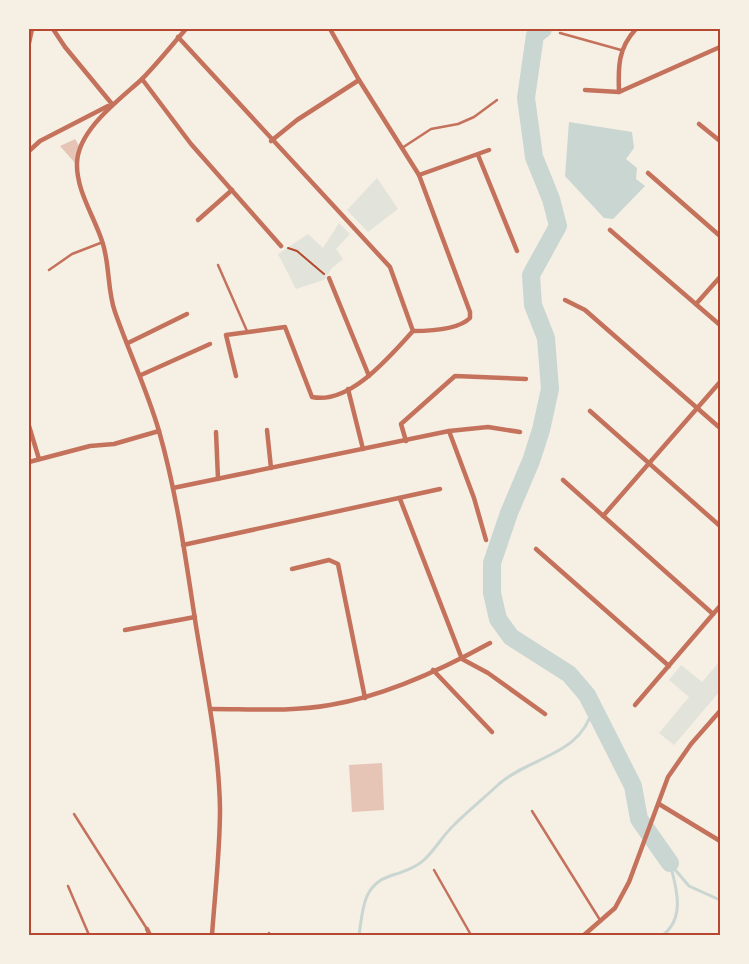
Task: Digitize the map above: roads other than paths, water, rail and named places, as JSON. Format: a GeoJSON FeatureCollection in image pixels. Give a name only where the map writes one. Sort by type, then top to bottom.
{"type":"FeatureCollection","features":[{"type":"Feature","properties":{"kind":"street"},"geometry":{"type":"LineString","coordinates":[[29,43],[32,29]]}},
{"type":"Feature","properties":{"kind":"street"},"geometry":{"type":"LineString","coordinates":[[53,29],[65,47],[112,104]]}},
{"type":"Feature","properties":{"kind":"street"},"geometry":{"type":"LineString","coordinates":[[186,29],[142,79],[112,104],[88,133],[77,162],[86,203],[102,242],[114,310],[141,374],[159,431],[173,488],[183,545],[211,709],[220,806],[220,840],[212,935]]}},
{"type":"Feature","properties":{"kind":"street"},"geometry":{"type":"LineString","coordinates":[[236,376],[226,335],[285,327],[312,397],[322,399],[348,389],[369,376],[413,331],[431,330],[466,322],[470,318],[470,312],[419,175],[359,80],[330,29]]}},
{"type":"Feature","properties":{"kind":"street"},"geometry":{"type":"LineString","coordinates":[[619,92],[618,66],[621,50],[636,29]]}},
{"type":"Feature","properties":{"kind":"street"},"geometry":{"type":"LineString","coordinates":[[178,37],[271,141],[390,267],[413,331]]}},
{"type":"Feature","properties":{"kind":"street"},"geometry":{"type":"LineString","coordinates":[[585,90],[619,92],[720,47]]}},
{"type":"Feature","properties":{"kind":"street"},"geometry":{"type":"LineString","coordinates":[[142,79],[191,144],[281,246]]}},
{"type":"Feature","properties":{"kind":"street"},"geometry":{"type":"LineString","coordinates":[[271,141],[297,120],[359,80]]}},
{"type":"Feature","properties":{"kind":"street"},"geometry":{"type":"LineString","coordinates":[[29,151],[40,141],[112,104]]}},
{"type":"Feature","properties":{"kind":"street"},"geometry":{"type":"LineString","coordinates":[[699,124],[720,141]]}},
{"type":"Feature","properties":{"kind":"street"},"geometry":{"type":"LineString","coordinates":[[419,175],[489,150]]}},
{"type":"Feature","properties":{"kind":"street"},"geometry":{"type":"LineString","coordinates":[[478,155],[517,251]]}},
{"type":"Feature","properties":{"kind":"street"},"geometry":{"type":"LineString","coordinates":[[648,174],[720,236]]}},
{"type":"Feature","properties":{"kind":"street"},"geometry":{"type":"LineString","coordinates":[[198,220],[232,190]]}},
{"type":"Feature","properties":{"kind":"street"},"geometry":{"type":"LineString","coordinates":[[610,230],[720,325]]}},
{"type":"Feature","properties":{"kind":"street"},"geometry":{"type":"LineString","coordinates":[[696,304],[720,277]]}},
{"type":"Feature","properties":{"kind":"street"},"geometry":{"type":"LineString","coordinates":[[329,278],[369,376]]}},
{"type":"Feature","properties":{"kind":"street"},"geometry":{"type":"LineString","coordinates":[[565,300],[585,310],[720,428]]}},
{"type":"Feature","properties":{"kind":"street"},"geometry":{"type":"LineString","coordinates":[[128,343],[187,314]]}},
{"type":"Feature","properties":{"kind":"street"},"geometry":{"type":"LineString","coordinates":[[141,374],[210,344]]}},
{"type":"Feature","properties":{"kind":"street"},"geometry":{"type":"LineString","coordinates":[[406,441],[401,424],[455,376],[526,379]]}},
{"type":"Feature","properties":{"kind":"street"},"geometry":{"type":"LineString","coordinates":[[603,516],[720,382]]}},
{"type":"Feature","properties":{"kind":"street"},"geometry":{"type":"LineString","coordinates":[[348,389],[363,449]]}},
{"type":"Feature","properties":{"kind":"street"},"geometry":{"type":"LineString","coordinates":[[590,411],[720,526]]}},
{"type":"Feature","properties":{"kind":"street"},"geometry":{"type":"LineString","coordinates":[[29,426],[39,459]]}},
{"type":"Feature","properties":{"kind":"street"},"geometry":{"type":"LineString","coordinates":[[173,488],[449,431],[488,427],[520,432]]}},
{"type":"Feature","properties":{"kind":"street"},"geometry":{"type":"LineString","coordinates":[[267,430],[271,468]]}},
{"type":"Feature","properties":{"kind":"street"},"geometry":{"type":"LineString","coordinates":[[29,462],[90,446],[114,444],[159,431]]}},
{"type":"Feature","properties":{"kind":"street"},"geometry":{"type":"LineString","coordinates":[[449,431],[474,498],[486,540]]}},
{"type":"Feature","properties":{"kind":"street"},"geometry":{"type":"LineString","coordinates":[[216,432],[218,479]]}},
{"type":"Feature","properties":{"kind":"street"},"geometry":{"type":"LineString","coordinates":[[563,480],[713,614]]}},
{"type":"Feature","properties":{"kind":"street"},"geometry":{"type":"LineString","coordinates":[[183,545],[440,489]]}},
{"type":"Feature","properties":{"kind":"street"},"geometry":{"type":"LineString","coordinates":[[400,499],[462,658],[488,673],[545,714]]}},
{"type":"Feature","properties":{"kind":"street"},"geometry":{"type":"LineString","coordinates":[[536,549],[669,666]]}},
{"type":"Feature","properties":{"kind":"street"},"geometry":{"type":"LineString","coordinates":[[292,569],[330,560],[338,564],[365,698]]}},
{"type":"Feature","properties":{"kind":"street"},"geometry":{"type":"LineString","coordinates":[[635,705],[720,606]]}},
{"type":"Feature","properties":{"kind":"street"},"geometry":{"type":"LineString","coordinates":[[125,630],[195,617]]}},
{"type":"Feature","properties":{"kind":"street"},"geometry":{"type":"LineString","coordinates":[[211,709],[300,709],[365,698],[462,658],[490,643]]}},
{"type":"Feature","properties":{"kind":"street"},"geometry":{"type":"LineString","coordinates":[[433,670],[492,732]]}},
{"type":"Feature","properties":{"kind":"street"},"geometry":{"type":"LineString","coordinates":[[584,935],[615,908],[629,882],[668,777],[691,744],[720,712]]}},
{"type":"Feature","properties":{"kind":"street"},"geometry":{"type":"LineString","coordinates":[[659,804],[720,841]]}},
{"type":"Feature","properties":{"kind":"street"},"geometry":{"type":"LineString","coordinates":[[147,929],[150,935]]}},
{"type":"Feature","properties":{"kind":"lane"},"geometry":{"type":"LineString","coordinates":[[560,33],[621,50]]}},
{"type":"Feature","properties":{"kind":"lane"},"geometry":{"type":"LineString","coordinates":[[402,148],[431,129],[458,124],[474,117],[497,100]]}},
{"type":"Feature","properties":{"kind":"lane"},"geometry":{"type":"LineString","coordinates":[[49,270],[72,254],[102,242]]}},
{"type":"Feature","properties":{"kind":"lane"},"geometry":{"type":"LineString","coordinates":[[218,265],[247,332]]}},
{"type":"Feature","properties":{"kind":"lane"},"geometry":{"type":"LineString","coordinates":[[532,811],[601,922]]}},
{"type":"Feature","properties":{"kind":"lane"},"geometry":{"type":"LineString","coordinates":[[74,814],[147,929]]}},
{"type":"Feature","properties":{"kind":"lane"},"geometry":{"type":"LineString","coordinates":[[434,870],[471,935]]}},
{"type":"Feature","properties":{"kind":"lane"},"geometry":{"type":"LineString","coordinates":[[68,886],[89,935]]}},
{"type":"Feature","properties":{"kind":"waterway"},"geometry":{"type":"LineString","coordinates":[[543,29],[535,35],[526,98],[534,157],[551,199],[558,226],[531,275],[533,305],[546,338],[550,389],[541,430],[531,461],[509,513],[492,563],[492,593],[498,619],[511,637],[569,674],[587,695],[633,786],[639,819],[670,863]]}},
{"type":"Feature","properties":{"kind":"waterway"},"geometry":{"type":"LineString","coordinates":[[359,935],[363,908],[369,892],[374,886],[381,880],[408,870],[424,860],[450,829],[499,784],[566,746],[578,736],[587,724],[593,708]]}},
{"type":"Feature","properties":{"kind":"waterway"},"geometry":{"type":"LineString","coordinates":[[663,935],[675,920],[677,911],[675,882],[670,863]]}},
{"type":"Feature","properties":{"kind":"waterway"},"geometry":{"type":"LineString","coordinates":[[671,865],[689,886],[720,900]]}}]}
